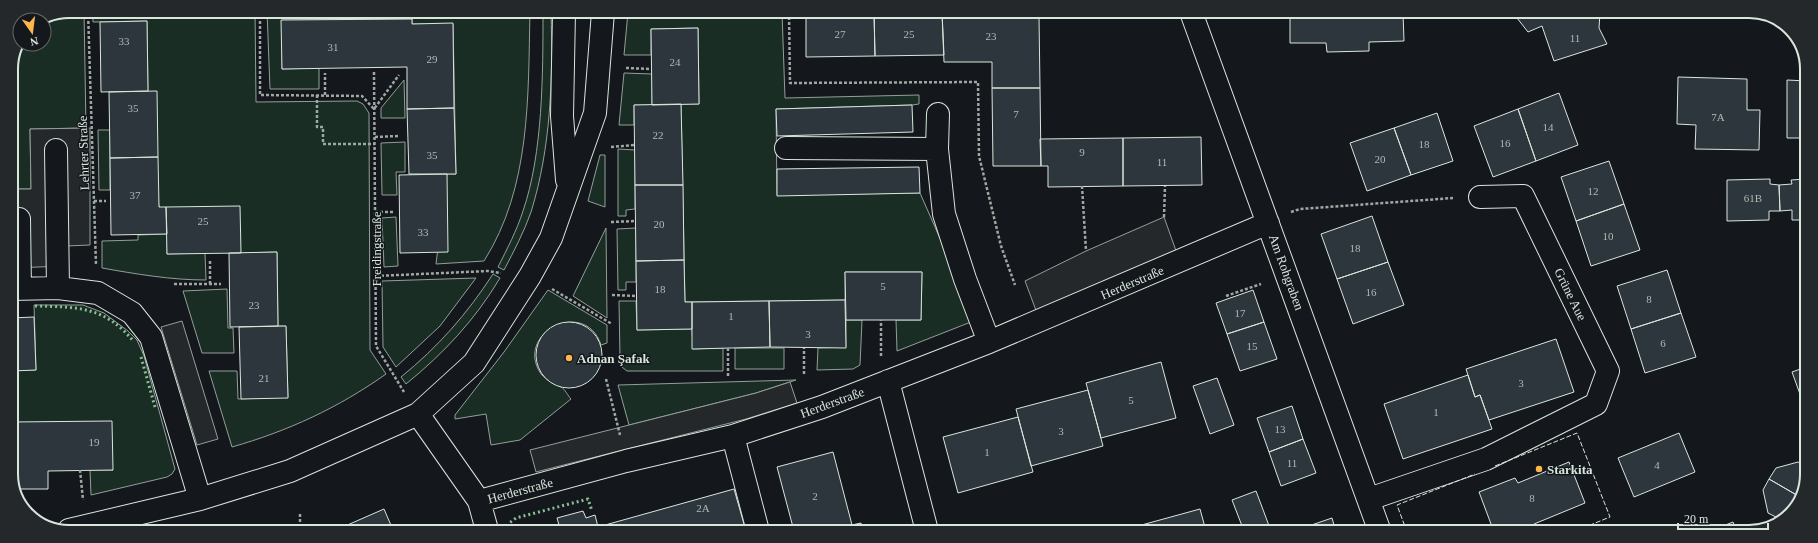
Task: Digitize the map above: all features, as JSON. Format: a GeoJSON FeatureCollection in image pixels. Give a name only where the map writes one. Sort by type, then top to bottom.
{"type":"FeatureCollection","features":[{"type":"Feature","properties":{"kind":"street"},"geometry":{"type":"LineString","coordinates":[[564,18],[562,116],[567,187]]}},
{"type":"Feature","properties":{"kind":"street"},"geometry":{"type":"LineString","coordinates":[[91,525],[200,499],[290,471],[418,414],[474,363],[530,276],[550,238],[594,113],[602,18]]}},
{"type":"Feature","properties":{"kind":"street","name":"Am Rohgraben"},"geometry":{"type":"LineString","coordinates":[[1193,18],[1378,525]]}},
{"type":"Feature","properties":{"kind":"street"},"geometry":{"type":"LineString","coordinates":[[938,114],[937,149],[944,214],[965,279],[989,342]]}},
{"type":"Feature","properties":{"kind":"street"},"geometry":{"type":"LineString","coordinates":[[786,148],[937,149]]}},
{"type":"Feature","properties":{"kind":"street"},"geometry":{"type":"LineString","coordinates":[[56,150],[58,288]]}},
{"type":"Feature","properties":{"kind":"street","name":"Grüne Aue"},"geometry":{"type":"LineString","coordinates":[[1369,499],[1486,459],[1596,404],[1608,371],[1523,196],[1480,197]]}},
{"type":"Feature","properties":{"kind":"street"},"geometry":{"type":"LineString","coordinates":[[18,219],[18,242]]}},
{"type":"Feature","properties":{"kind":"street","name":"Herderstraße"},"geometry":{"type":"LineString","coordinates":[[418,414],[479,501],[626,461],[733,436],[822,407],[989,342],[1268,223]]}},
{"type":"Feature","properties":{"kind":"street"},"geometry":{"type":"LineString","coordinates":[[18,289],[58,288],[98,293],[132,313],[151,337],[200,499]]}},
{"type":"Feature","properties":{"kind":"street"},"geometry":{"type":"LineString","coordinates":[[888,381],[925,525]]}},
{"type":"Feature","properties":{"kind":"street"},"geometry":{"type":"LineString","coordinates":[[733,436],[756,525]]}},
{"type":"Feature","properties":{"kind":"street"},"geometry":{"type":"LineString","coordinates":[[479,501],[486,525]]}},
{"type":"Feature","properties":{"kind":"path","name":"Lehrter Straße"},"geometry":{"type":"LineString","coordinates":[[88,18],[96,268],[100,276],[98,293]]}},
{"type":"Feature","properties":{"kind":"path"},"geometry":{"type":"LineString","coordinates":[[260,18],[260,95],[362,96],[374,110],[399,75]]}},
{"type":"Feature","properties":{"kind":"path"},"geometry":{"type":"LineString","coordinates":[[624,68],[651,69]]}},
{"type":"Feature","properties":{"kind":"path","name":"Freidingstraße"},"geometry":{"type":"LineString","coordinates":[[374,72],[376,346],[418,414]]}},
{"type":"Feature","properties":{"kind":"path"},"geometry":{"type":"LineString","coordinates":[[325,73],[325,96]]}},
{"type":"Feature","properties":{"kind":"path"},"geometry":{"type":"LineString","coordinates":[[317,96],[317,127],[323,127],[323,144],[374,144]]}},
{"type":"Feature","properties":{"kind":"path"},"geometry":{"type":"LineString","coordinates":[[375,137],[398,136]]}},
{"type":"Feature","properties":{"kind":"path"},"geometry":{"type":"LineString","coordinates":[[611,146],[634,145]]}},
{"type":"Feature","properties":{"kind":"path"},"geometry":{"type":"LineString","coordinates":[[1082,186],[1086,251]]}},
{"type":"Feature","properties":{"kind":"path"},"geometry":{"type":"LineString","coordinates":[[1164,217],[1166,186]]}},
{"type":"Feature","properties":{"kind":"path"},"geometry":{"type":"LineString","coordinates":[[1268,223],[1300,209],[1480,197]]}},
{"type":"Feature","properties":{"kind":"path"},"geometry":{"type":"LineString","coordinates":[[94,201],[106,201]]}},
{"type":"Feature","properties":{"kind":"path"},"geometry":{"type":"LineString","coordinates":[[376,212],[393,212]]}},
{"type":"Feature","properties":{"kind":"path"},"geometry":{"type":"LineString","coordinates":[[611,222],[636,220]]}},
{"type":"Feature","properties":{"kind":"path"},"geometry":{"type":"LineString","coordinates":[[210,261],[210,284]]}},
{"type":"Feature","properties":{"kind":"path"},"geometry":{"type":"LineString","coordinates":[[376,276],[488,271],[530,276],[612,324]]}},
{"type":"Feature","properties":{"kind":"path"},"geometry":{"type":"LineString","coordinates":[[174,284],[221,284]]}},
{"type":"Feature","properties":{"kind":"path"},"geometry":{"type":"LineString","coordinates":[[1226,296],[1238,292]]}},
{"type":"Feature","properties":{"kind":"path"},"geometry":{"type":"LineString","coordinates":[[612,295],[636,296]]}},
{"type":"Feature","properties":{"kind":"path"},"geometry":{"type":"LineString","coordinates":[[881,320],[881,364],[888,381]]}},
{"type":"Feature","properties":{"kind":"path"},"geometry":{"type":"LineString","coordinates":[[728,348],[728,376]]}},
{"type":"Feature","properties":{"kind":"path"},"geometry":{"type":"LineString","coordinates":[[804,348],[804,374]]}},
{"type":"Feature","properties":{"kind":"path"},"geometry":{"type":"LineString","coordinates":[[606,379],[626,461]]}},
{"type":"Feature","properties":{"kind":"path"},"geometry":{"type":"LineString","coordinates":[[80,470],[83,503]]}},
{"type":"Feature","properties":{"kind":"path"},"geometry":{"type":"LineString","coordinates":[[300,514],[300,525]]}},
{"type":"Feature","properties":{"kind":"green space"},"geometry":{"type":"Polygon","coordinates":[[[69,18],[84,18],[86,128],[30,129],[31,189],[18,189],[19,59],[21,52],[52,52],[52,21],[69,18]]]}},
{"type":"Feature","properties":{"kind":"green space"},"geometry":{"type":"Polygon","coordinates":[[[93,18],[255,18],[256,102],[357,101],[363,104],[369,113],[370,350],[386,374],[350,398],[331,408],[273,434],[232,447],[209,371],[237,371],[238,399],[288,397],[286,326],[278,326],[277,252],[241,253],[159,207],[148,91],[147,21],[93,22],[93,18]]]}},
{"type":"Feature","properties":{"kind":"green space"},"geometry":{"type":"Polygon","coordinates":[[[267,18],[530,18],[527,108],[519,172],[511,203],[499,232],[484,261],[436,264],[447,174],[456,174],[453,24],[412,24],[412,19],[282,20],[282,69],[319,68],[319,89],[270,89],[267,18]]]}},
{"type":"Feature","properties":{"kind":"green space"},"geometry":{"type":"Polygon","coordinates":[[[543,18],[551,18],[551,87],[547,138],[543,163],[531,212],[504,270],[498,267],[521,218],[535,164],[543,61],[543,18]]]}},
{"type":"Feature","properties":{"kind":"green space"},"geometry":{"type":"Polygon","coordinates":[[[627,18],[782,18],[785,98],[919,95],[919,104],[912,105],[776,109],[777,195],[920,193],[976,320],[897,351],[896,320],[921,320],[922,272],[845,272],[845,300],[685,302],[681,104],[699,104],[698,28],[651,29],[651,55],[624,55],[627,18]]]}},
{"type":"Feature","properties":{"kind":"green space"},"geometry":{"type":"Polygon","coordinates":[[[624,73],[652,74],[652,105],[634,105],[634,125],[619,125],[624,73]]]}},
{"type":"Feature","properties":{"kind":"green space"},"geometry":{"type":"Polygon","coordinates":[[[404,80],[405,118],[381,118],[381,108],[404,80]]]}},
{"type":"Feature","properties":{"kind":"green space"},"geometry":{"type":"Polygon","coordinates":[[[98,130],[110,130],[110,190],[99,190],[98,130]]]}},
{"type":"Feature","properties":{"kind":"green space"},"geometry":{"type":"Polygon","coordinates":[[[405,142],[405,172],[396,172],[397,195],[382,195],[381,143],[405,142]]]}},
{"type":"Feature","properties":{"kind":"green space"},"geometry":{"type":"Polygon","coordinates":[[[618,149],[635,150],[635,209],[626,210],[626,216],[618,216],[618,149]]]}},
{"type":"Feature","properties":{"kind":"green space"},"geometry":{"type":"Polygon","coordinates":[[[600,155],[605,155],[605,207],[588,201],[600,155]]]}},
{"type":"Feature","properties":{"kind":"green space"},"geometry":{"type":"Polygon","coordinates":[[[396,217],[398,266],[384,267],[382,218],[396,217]]]}},
{"type":"Feature","properties":{"kind":"green space"},"geometry":{"type":"Polygon","coordinates":[[[606,228],[607,318],[573,296],[606,228]]]}},
{"type":"Feature","properties":{"kind":"green space"},"geometry":{"type":"Polygon","coordinates":[[[636,228],[636,282],[626,282],[626,290],[618,290],[617,229],[636,228]]]}},
{"type":"Feature","properties":{"kind":"green space"},"geometry":{"type":"Polygon","coordinates":[[[167,234],[167,254],[205,253],[206,280],[167,278],[102,268],[102,241],[138,240],[138,235],[167,234]]]}},
{"type":"Feature","properties":{"kind":"green space"},"geometry":{"type":"Polygon","coordinates":[[[493,274],[500,278],[469,322],[446,348],[406,384],[401,377],[440,342],[473,303],[493,274]]]}},
{"type":"Feature","properties":{"kind":"green space"},"geometry":{"type":"Polygon","coordinates":[[[476,278],[440,326],[396,367],[383,347],[382,281],[476,278]]]}},
{"type":"Feature","properties":{"kind":"green space"},"geometry":{"type":"Polygon","coordinates":[[[227,289],[228,328],[233,328],[234,353],[202,353],[183,291],[227,289]]]}},
{"type":"Feature","properties":{"kind":"green space"},"geometry":{"type":"Polygon","coordinates":[[[548,290],[607,325],[607,343],[601,345],[593,331],[581,324],[568,322],[555,326],[544,334],[536,345],[535,359],[541,374],[562,388],[571,399],[520,440],[491,445],[486,414],[455,419],[455,415],[504,352],[548,290]]]}},
{"type":"Feature","properties":{"kind":"green space"},"geometry":{"type":"Polygon","coordinates":[[[619,301],[636,301],[637,330],[692,329],[693,349],[723,348],[723,371],[627,371],[622,367],[620,358],[619,301]]]}},
{"type":"Feature","properties":{"kind":"green space"},"geometry":{"type":"Polygon","coordinates":[[[34,305],[83,305],[104,313],[128,331],[137,340],[144,356],[175,469],[172,474],[167,477],[91,495],[90,470],[113,470],[18,425],[18,370],[36,370],[34,305]]]}},
{"type":"Feature","properties":{"kind":"green space"},"geometry":{"type":"Polygon","coordinates":[[[846,320],[862,320],[860,365],[853,369],[817,370],[818,348],[846,347],[846,320]]]}},
{"type":"Feature","properties":{"kind":"green space"},"geometry":{"type":"Polygon","coordinates":[[[735,348],[784,348],[784,369],[735,369],[735,348]]]}},
{"type":"Feature","properties":{"kind":"green space"},"geometry":{"type":"Polygon","coordinates":[[[796,380],[756,393],[629,425],[618,385],[796,380]]]}},
{"type":"Feature","properties":{"kind":"shaded area"},"geometry":{"type":"Polygon","coordinates":[[[90,128],[90,245],[66,246],[66,266],[18,268],[18,189],[31,189],[30,129],[90,128]]]}},
{"type":"Feature","properties":{"kind":"shaded area"},"geometry":{"type":"Polygon","coordinates":[[[1164,217],[1180,262],[1040,321],[1025,281],[1086,251],[1164,217]]]}},
{"type":"Feature","properties":{"kind":"shaded area"},"geometry":{"type":"Polygon","coordinates":[[[182,321],[218,439],[197,445],[161,327],[182,321]]]}},
{"type":"Feature","properties":{"kind":"shaded area"},"geometry":{"type":"Polygon","coordinates":[[[790,382],[797,403],[746,419],[536,472],[530,450],[756,393],[790,382]]]}},
{"type":"Feature","properties":{"kind":"building"},"geometry":{"type":"Polygon","coordinates":[[[806,18],[874,18],[875,56],[806,57],[806,18]]]}},
{"type":"Feature","properties":{"kind":"building"},"geometry":{"type":"Polygon","coordinates":[[[874,18],[942,18],[944,55],[875,56],[874,18]]]}},
{"type":"Feature","properties":{"kind":"building"},"geometry":{"type":"Polygon","coordinates":[[[942,18],[1039,18],[1040,88],[992,88],[992,62],[944,62],[942,18]]]}},
{"type":"Feature","properties":{"kind":"building"},"geometry":{"type":"Polygon","coordinates":[[[1290,18],[1403,18],[1404,41],[1369,42],[1369,51],[1327,52],[1326,43],[1290,43],[1290,18]]]}},
{"type":"Feature","properties":{"kind":"building"},"geometry":{"type":"Polygon","coordinates":[[[1517,18],[1600,18],[1599,28],[1607,44],[1554,61],[1542,26],[1528,32],[1517,18]]]}},
{"type":"Feature","properties":{"kind":"building"},"geometry":{"type":"Polygon","coordinates":[[[412,19],[412,24],[453,23],[454,108],[407,109],[407,67],[282,69],[281,20],[412,19]]]}},
{"type":"Feature","properties":{"kind":"building"},"geometry":{"type":"Polygon","coordinates":[[[147,21],[148,91],[101,92],[100,22],[147,21]]]}},
{"type":"Feature","properties":{"kind":"building"},"geometry":{"type":"Polygon","coordinates":[[[698,28],[699,104],[652,105],[651,29],[698,28]]]}},
{"type":"Feature","properties":{"kind":"building"},"geometry":{"type":"Polygon","coordinates":[[[1678,77],[1747,79],[1747,110],[1760,110],[1759,150],[1695,149],[1696,125],[1677,124],[1678,77]]]}},
{"type":"Feature","properties":{"kind":"building"},"geometry":{"type":"Polygon","coordinates":[[[1787,80],[1800,81],[1800,138],[1787,138],[1787,80]]]}},
{"type":"Feature","properties":{"kind":"building"},"geometry":{"type":"Polygon","coordinates":[[[992,88],[1040,88],[1041,166],[993,166],[992,88]]]}},
{"type":"Feature","properties":{"kind":"building"},"geometry":{"type":"Polygon","coordinates":[[[157,91],[158,157],[110,158],[109,92],[157,91]]]}},
{"type":"Feature","properties":{"kind":"building"},"geometry":{"type":"Polygon","coordinates":[[[1559,93],[1578,145],[1536,161],[1518,109],[1559,93]]]}},
{"type":"Feature","properties":{"kind":"building"},"geometry":{"type":"Polygon","coordinates":[[[681,104],[683,185],[635,185],[634,105],[681,104]]]}},
{"type":"Feature","properties":{"kind":"building"},"geometry":{"type":"Polygon","coordinates":[[[912,105],[913,132],[777,136],[776,109],[912,105]]]}},
{"type":"Feature","properties":{"kind":"building"},"geometry":{"type":"Polygon","coordinates":[[[454,108],[456,174],[409,174],[407,109],[454,108]]]}},
{"type":"Feature","properties":{"kind":"building"},"geometry":{"type":"Polygon","coordinates":[[[1518,109],[1536,161],[1493,177],[1474,126],[1518,109]]]}},
{"type":"Feature","properties":{"kind":"building"},"geometry":{"type":"Polygon","coordinates":[[[1437,113],[1453,161],[1411,175],[1394,128],[1437,113]]]}},
{"type":"Feature","properties":{"kind":"building"},"geometry":{"type":"Polygon","coordinates":[[[1394,128],[1411,175],[1367,191],[1350,143],[1394,128]]]}},
{"type":"Feature","properties":{"kind":"building"},"geometry":{"type":"Polygon","coordinates":[[[1201,137],[1202,185],[1123,186],[1123,138],[1201,137]]]}},
{"type":"Feature","properties":{"kind":"building"},"geometry":{"type":"Polygon","coordinates":[[[1123,138],[1123,186],[1048,187],[1048,166],[1041,166],[1040,139],[1123,138]]]}},
{"type":"Feature","properties":{"kind":"building"},"geometry":{"type":"Polygon","coordinates":[[[158,157],[159,207],[166,207],[167,234],[111,235],[110,158],[158,157]]]}},
{"type":"Feature","properties":{"kind":"building"},"geometry":{"type":"Polygon","coordinates":[[[1609,161],[1624,204],[1576,221],[1561,177],[1609,161]]]}},
{"type":"Feature","properties":{"kind":"building"},"geometry":{"type":"Polygon","coordinates":[[[919,167],[920,193],[777,196],[777,169],[919,167]]]}},
{"type":"Feature","properties":{"kind":"building"},"geometry":{"type":"Polygon","coordinates":[[[447,174],[448,252],[400,253],[399,175],[447,174]]]}},
{"type":"Feature","properties":{"kind":"building"},"geometry":{"type":"Polygon","coordinates":[[[1770,179],[1770,184],[1779,185],[1780,211],[1769,211],[1769,220],[1727,221],[1727,180],[1770,179]]]}},
{"type":"Feature","properties":{"kind":"building"},"geometry":{"type":"Polygon","coordinates":[[[1800,179],[1800,220],[1792,220],[1792,210],[1780,211],[1779,185],[1792,184],[1791,180],[1800,179]]]}},
{"type":"Feature","properties":{"kind":"building"},"geometry":{"type":"Polygon","coordinates":[[[635,185],[683,185],[684,260],[636,261],[635,185]]]}},
{"type":"Feature","properties":{"kind":"building"},"geometry":{"type":"Polygon","coordinates":[[[1624,204],[1640,250],[1591,266],[1576,221],[1624,204]]]}},
{"type":"Feature","properties":{"kind":"building"},"geometry":{"type":"Polygon","coordinates":[[[240,206],[241,253],[167,254],[166,207],[240,206]]]}},
{"type":"Feature","properties":{"kind":"building"},"geometry":{"type":"Polygon","coordinates":[[[1372,216],[1388,262],[1337,279],[1321,234],[1372,216]]]}},
{"type":"Feature","properties":{"kind":"building"},"geometry":{"type":"Polygon","coordinates":[[[277,252],[278,326],[230,327],[229,253],[277,252]]]}},
{"type":"Feature","properties":{"kind":"building"},"geometry":{"type":"Polygon","coordinates":[[[684,260],[685,302],[692,302],[692,329],[637,330],[636,261],[684,260]]]}},
{"type":"Feature","properties":{"kind":"building"},"geometry":{"type":"Polygon","coordinates":[[[1388,262],[1404,305],[1353,324],[1337,279],[1388,262]]]}},
{"type":"Feature","properties":{"kind":"building"},"geometry":{"type":"Polygon","coordinates":[[[1667,270],[1681,313],[1631,329],[1617,286],[1667,270]]]}},
{"type":"Feature","properties":{"kind":"building"},"geometry":{"type":"Polygon","coordinates":[[[845,272],[922,272],[921,320],[846,320],[845,272]]]}},
{"type":"Feature","properties":{"kind":"building"},"geometry":{"type":"Polygon","coordinates":[[[1253,290],[1264,322],[1227,334],[1216,303],[1253,290]]]}},
{"type":"Feature","properties":{"kind":"building"},"geometry":{"type":"Polygon","coordinates":[[[845,300],[846,348],[770,347],[769,301],[845,300]]]}},
{"type":"Feature","properties":{"kind":"building"},"geometry":{"type":"Polygon","coordinates":[[[769,301],[770,347],[692,349],[692,302],[769,301]]]}},
{"type":"Feature","properties":{"kind":"building"},"geometry":{"type":"Polygon","coordinates":[[[1681,313],[1696,357],[1645,373],[1631,329],[1681,313]]]}},
{"type":"Feature","properties":{"kind":"building"},"geometry":{"type":"Polygon","coordinates":[[[34,317],[36,370],[18,371],[18,318],[34,317]]]}},
{"type":"Feature","properties":{"kind":"building","name":"Adnan Şafak"},"geometry":{"type":"Polygon","coordinates":[[[569,322],[582,324],[597,337],[600,342],[602,355],[600,368],[587,383],[582,386],[569,388],[556,386],[541,373],[538,368],[536,355],[538,342],[551,327],[556,324],[569,322]]]}},
{"type":"Feature","properties":{"kind":"building"},"geometry":{"type":"Polygon","coordinates":[[[1264,322],[1277,359],[1240,371],[1227,334],[1264,322]]]}},
{"type":"Feature","properties":{"kind":"building"},"geometry":{"type":"Polygon","coordinates":[[[286,326],[288,398],[241,399],[239,327],[286,326]]]}},
{"type":"Feature","properties":{"kind":"building"},"geometry":{"type":"Polygon","coordinates":[[[1556,339],[1574,392],[1489,420],[1480,395],[1475,397],[1466,369],[1556,339]]]}},
{"type":"Feature","properties":{"kind":"building"},"geometry":{"type":"Polygon","coordinates":[[[1161,362],[1176,418],[1101,438],[1086,383],[1161,362]]]}},
{"type":"Feature","properties":{"kind":"building"},"geometry":{"type":"Polygon","coordinates":[[[1800,369],[1800,394],[1792,372],[1800,369]]]}},
{"type":"Feature","properties":{"kind":"building"},"geometry":{"type":"Polygon","coordinates":[[[1468,375],[1475,397],[1480,395],[1492,429],[1403,459],[1384,404],[1468,375]]]}},
{"type":"Feature","properties":{"kind":"building"},"geometry":{"type":"Polygon","coordinates":[[[1217,378],[1234,425],[1210,434],[1193,386],[1217,378]]]}},
{"type":"Feature","properties":{"kind":"building"},"geometry":{"type":"Polygon","coordinates":[[[1088,390],[1103,446],[1031,466],[1016,409],[1088,390]]]}},
{"type":"Feature","properties":{"kind":"building"},"geometry":{"type":"Polygon","coordinates":[[[1292,406],[1303,439],[1269,452],[1257,418],[1292,406]]]}},
{"type":"Feature","properties":{"kind":"building"},"geometry":{"type":"Polygon","coordinates":[[[1018,417],[1033,472],[958,493],[943,437],[1018,417]]]}},
{"type":"Feature","properties":{"kind":"building"},"geometry":{"type":"Polygon","coordinates":[[[112,421],[113,470],[48,471],[48,489],[20,489],[18,478],[18,422],[112,421]]]}},
{"type":"Feature","properties":{"kind":"building"},"geometry":{"type":"Polygon","coordinates":[[[1679,433],[1695,472],[1634,497],[1618,458],[1679,433]]]}},
{"type":"Feature","properties":{"kind":"building"},"geometry":{"type":"Polygon","coordinates":[[[1303,439],[1316,473],[1281,486],[1269,452],[1303,439]]]}},
{"type":"Feature","properties":{"kind":"building"},"geometry":{"type":"Polygon","coordinates":[[[833,452],[852,525],[792,525],[777,467],[833,452]]]}},
{"type":"Feature","properties":{"kind":"building"},"geometry":{"type":"Polygon","coordinates":[[[1569,462],[1585,503],[1534,525],[1491,525],[1479,492],[1515,478],[1518,483],[1569,462]]]}},
{"type":"Feature","properties":{"kind":"building"},"geometry":{"type":"Polygon","coordinates":[[[1798,462],[1800,463],[1800,481],[1796,494],[1769,479],[1776,468],[1798,462]]]}},
{"type":"Feature","properties":{"kind":"building"},"geometry":{"type":"Polygon","coordinates":[[[1769,479],[1796,494],[1785,510],[1776,518],[1768,513],[1763,490],[1769,479]]]}},
{"type":"Feature","properties":{"kind":"building"},"geometry":{"type":"Polygon","coordinates":[[[734,489],[744,525],[605,525],[734,489]]]}},
{"type":"Feature","properties":{"kind":"building"},"geometry":{"type":"Polygon","coordinates":[[[1256,491],[1269,525],[1242,525],[1232,500],[1256,491]]]}},
{"type":"Feature","properties":{"kind":"building"},"geometry":{"type":"Polygon","coordinates":[[[384,509],[391,525],[347,525],[384,509]]]}},
{"type":"Feature","properties":{"kind":"building"},"geometry":{"type":"Polygon","coordinates":[[[1200,509],[1204,525],[1142,525],[1200,509]]]}},
{"type":"Feature","properties":{"kind":"building"},"geometry":{"type":"Polygon","coordinates":[[[583,511],[586,518],[595,515],[598,525],[559,525],[557,518],[583,511]]]}},
{"type":"Feature","properties":{"kind":"building"},"geometry":{"type":"Polygon","coordinates":[[[1332,518],[1334,525],[1312,525],[1332,518]]]}},
{"type":"Feature","properties":{"kind":"building"},"geometry":{"type":"Polygon","coordinates":[[[1733,522],[1734,525],[1726,525],[1733,522]]]}},
{"type":"Feature","properties":{"kind":"hedge"},"geometry":{"type":"LineString","coordinates":[[35,306],[77,308],[101,315],[112,321],[134,342]]}},
{"type":"Feature","properties":{"kind":"hedge"},"geometry":{"type":"LineString","coordinates":[[141,357],[155,407]]}},
{"type":"Feature","properties":{"kind":"hedge"},"geometry":{"type":"LineString","coordinates":[[508,525],[516,518],[588,499],[592,511]]}},
{"type":"Feature","properties":{"kind":"fence"},"geometry":{"type":"LineString","coordinates":[[1495,466],[1577,433],[1610,517],[1590,525]]}},
{"type":"Feature","properties":{"kind":"fence"},"geometry":{"type":"LineString","coordinates":[[1404,525],[1397,505],[1475,474]]}},
{"type":"Feature","properties":{"kind":"place","name":"Adnan Şafak"},"geometry":{"type":"Point","coordinates":[569,358]}},
{"type":"Feature","properties":{"kind":"place","name":"Starkita"},"geometry":{"type":"Point","coordinates":[1539,469]}}]}
